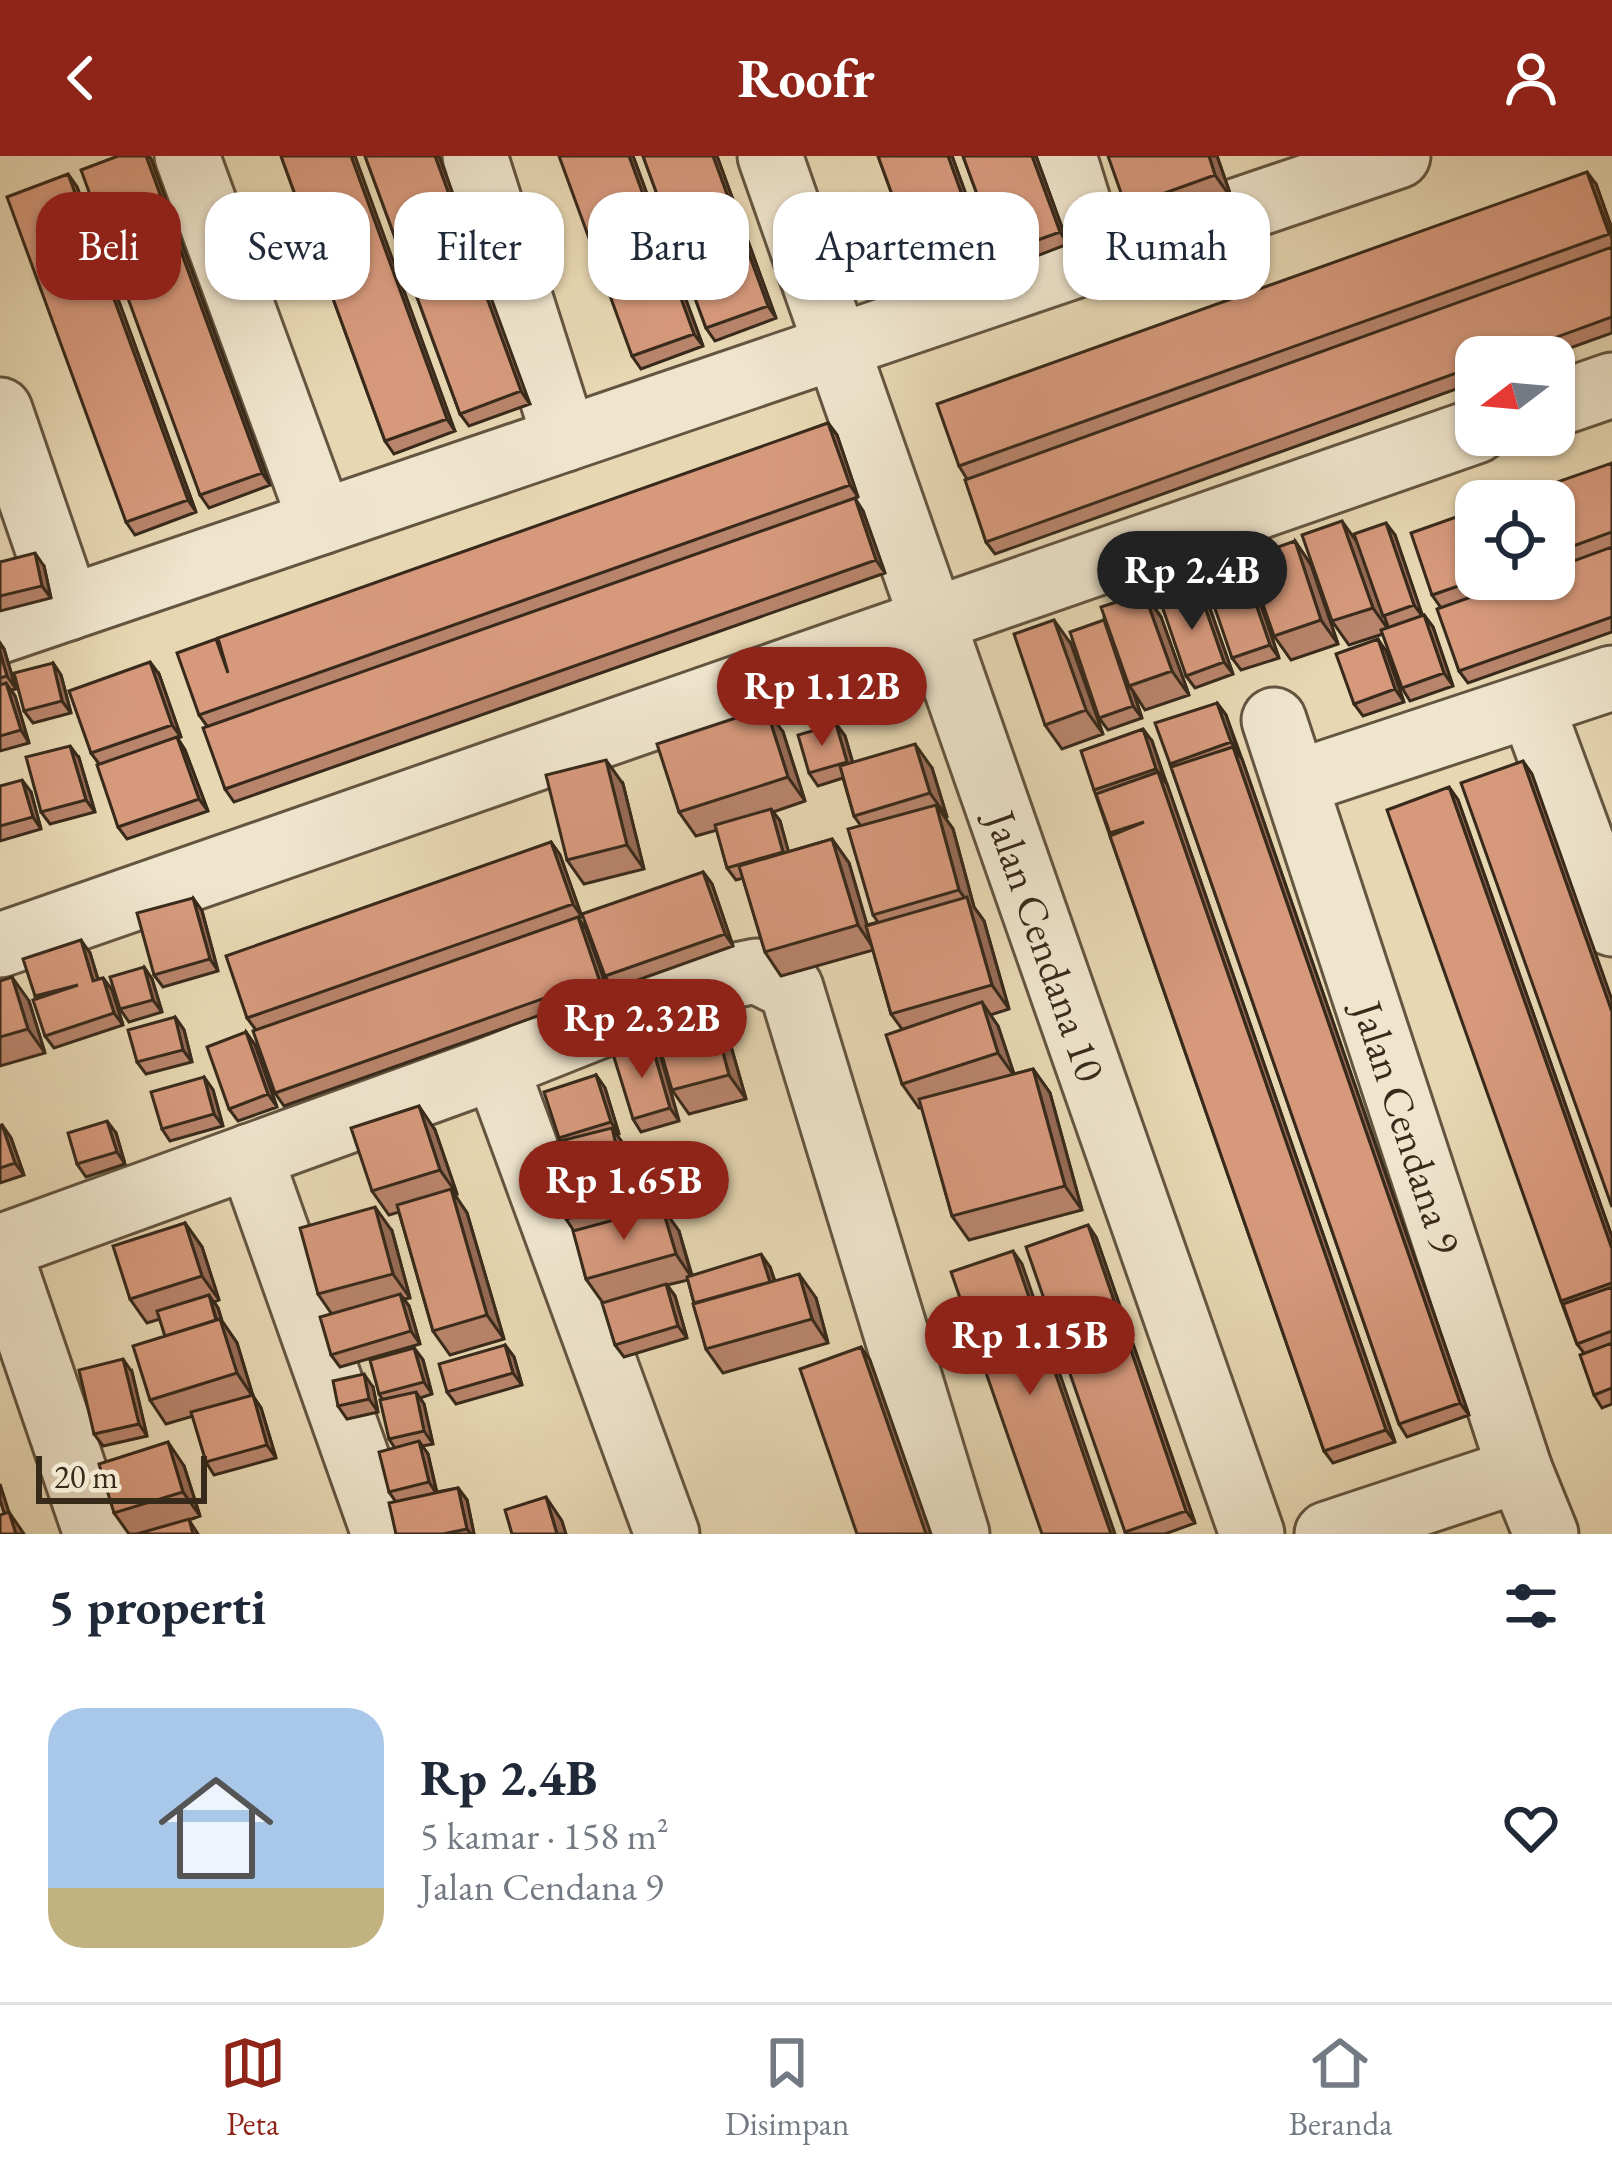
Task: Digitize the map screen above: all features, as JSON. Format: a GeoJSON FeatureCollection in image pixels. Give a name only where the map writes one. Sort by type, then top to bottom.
{"type":"FeatureCollection","features":[{"type":"Feature","properties":{"kind":"street"},"geometry":{"type":"LineString","coordinates":[[187,156],[320,522]]}},
{"type":"Feature","properties":{"kind":"street"},"geometry":{"type":"LineString","coordinates":[[475,156],[565,439]]}},
{"type":"Feature","properties":{"kind":"street","name":"Jalan Cendana 10"},"geometry":{"type":"LineString","coordinates":[[770,156],[1252,1534]]}},
{"type":"Feature","properties":{"kind":"street"},"geometry":{"type":"LineString","coordinates":[[1064,156],[1075,192]]}},
{"type":"Feature","properties":{"kind":"street"},"geometry":{"type":"LineString","coordinates":[[1270,196],[1363,162]]}},
{"type":"Feature","properties":{"kind":"street"},"geometry":{"type":"LineString","coordinates":[[0,632],[1063,270]]}},
{"type":"Feature","properties":{"kind":"street"},"geometry":{"type":"LineString","coordinates":[[1575,398],[1612,385]]}},
{"type":"Feature","properties":{"kind":"street"},"geometry":{"type":"LineString","coordinates":[[0,410],[68,608]]}},
{"type":"Feature","properties":{"kind":"street"},"geometry":{"type":"LineString","coordinates":[[0,945],[1455,438]]}},
{"type":"Feature","properties":{"kind":"street"},"geometry":{"type":"LineString","coordinates":[[1295,783],[1612,678]]}},
{"type":"Feature","properties":{"kind":"street"},"geometry":{"type":"LineString","coordinates":[[1532,706],[1612,924]]}},
{"type":"Feature","properties":{"kind":"street","name":"Jalan Cendana 9"},"geometry":{"type":"LineString","coordinates":[[1274,720],[1520,1470],[1546,1534]]}},
{"type":"Feature","properties":{"kind":"street"},"geometry":{"type":"LineString","coordinates":[[96,1534],[0,1250],[717,979],[756,971],[791,988],[957,1534]]}},
{"type":"Feature","properties":{"kind":"street"},"geometry":{"type":"LineString","coordinates":[[496,1066],[667,1534]]}},
{"type":"Feature","properties":{"kind":"street"},"geometry":{"type":"LineString","coordinates":[[250,1156],[384,1534]]}},
{"type":"Feature","properties":{"kind":"street"},"geometry":{"type":"LineString","coordinates":[[1327,1534],[1520,1470]]}},
{"type":"Feature","properties":{"kind":"building"},"geometry":{"type":"Polygon","coordinates":[[[118,156],[146,156],[159,192],[89,192],[81,170],[118,156]]]}},
{"type":"Feature","properties":{"kind":"building"},"geometry":{"type":"Polygon","coordinates":[[[281,156],[351,156],[364,192],[294,192],[281,156]]]}},
{"type":"Feature","properties":{"kind":"building"},"geometry":{"type":"Polygon","coordinates":[[[365,156],[435,156],[448,192],[394,192],[394,235],[365,156]]]}},
{"type":"Feature","properties":{"kind":"building"},"geometry":{"type":"Polygon","coordinates":[[[559,156],[629,156],[642,192],[588,192],[588,235],[559,156]]]}},
{"type":"Feature","properties":{"kind":"building"},"geometry":{"type":"Polygon","coordinates":[[[643,156],[713,156],[726,192],[656,192],[643,156]]]}},
{"type":"Feature","properties":{"kind":"building"},"geometry":{"type":"Polygon","coordinates":[[[878,156],[948,156],[961,192],[891,192],[878,156]]]}},
{"type":"Feature","properties":{"kind":"building"},"geometry":{"type":"Polygon","coordinates":[[[963,156],[1032,156],[1060,232],[1039,240],[1039,192],[976,192],[963,156]]]}},
{"type":"Feature","properties":{"kind":"building"},"geometry":{"type":"Polygon","coordinates":[[[1108,156],[1209,156],[1215,175],[1168,192],[1121,192],[1108,156]]]}},
{"type":"Feature","properties":{"kind":"building"},"geometry":{"type":"Polygon","coordinates":[[[1587,172],[1609,234],[959,466],[937,404],[1228,300],[1270,300],[1270,285],[1587,172]]]}},
{"type":"Feature","properties":{"kind":"building"},"geometry":{"type":"Polygon","coordinates":[[[68,174],[75,192],[36,192],[36,276],[7,197],[68,174]]]}},
{"type":"Feature","properties":{"kind":"building"},"geometry":{"type":"Polygon","coordinates":[[[370,208],[394,274],[394,300],[404,300],[447,419],[385,441],[334,300],[370,300],[370,208]]]}},
{"type":"Feature","properties":{"kind":"building"},"geometry":{"type":"Polygon","coordinates":[[[1612,247],[1612,317],[1560,336],[1455,336],[1455,374],[986,542],[965,480],[1612,247]]]}},
{"type":"Feature","properties":{"kind":"building"},"geometry":{"type":"Polygon","coordinates":[[[181,252],[262,473],[200,495],[129,300],[181,300],[181,252]]]}},
{"type":"Feature","properties":{"kind":"building"},"geometry":{"type":"Polygon","coordinates":[[[749,254],[768,306],[706,328],[696,300],[749,300],[749,254]]]}},
{"type":"Feature","properties":{"kind":"building"},"geometry":{"type":"Polygon","coordinates":[[[45,300],[114,300],[188,500],[126,522],[45,300]]]}},
{"type":"Feature","properties":{"kind":"building"},"geometry":{"type":"Polygon","coordinates":[[[418,300],[488,300],[521,391],[460,414],[418,300]]]}},
{"type":"Feature","properties":{"kind":"building"},"geometry":{"type":"Polygon","coordinates":[[[612,300],[682,300],[694,334],[632,356],[612,300]]]}},
{"type":"Feature","properties":{"kind":"building"},"geometry":{"type":"Polygon","coordinates":[[[828,423],[850,485],[199,715],[177,653],[216,639],[228,673],[218,638],[828,423]]]}},
{"type":"Feature","properties":{"kind":"building"},"geometry":{"type":"Polygon","coordinates":[[[1612,463],[1612,532],[1575,545],[1575,480],[1563,480],[1612,463]]]}},
{"type":"Feature","properties":{"kind":"building"},"geometry":{"type":"Polygon","coordinates":[[[855,498],[876,560],[225,789],[203,728],[855,498]]]}},
{"type":"Feature","properties":{"kind":"building"},"geometry":{"type":"Polygon","coordinates":[[[1455,517],[1455,587],[1432,595],[1411,533],[1455,517]]]}},
{"type":"Feature","properties":{"kind":"building"},"geometry":{"type":"Polygon","coordinates":[[[1342,521],[1373,608],[1332,621],[1302,535],[1342,521]]]}},
{"type":"Feature","properties":{"kind":"building"},"geometry":{"type":"Polygon","coordinates":[[[1386,523],[1414,605],[1383,616],[1354,534],[1386,523]]]}},
{"type":"Feature","properties":{"kind":"building"},"geometry":{"type":"Polygon","coordinates":[[[1295,541],[1321,620],[1274,636],[1247,558],[1295,541]]]}},
{"type":"Feature","properties":{"kind":"building"},"geometry":{"type":"Polygon","coordinates":[[[1612,547],[1612,617],[1459,671],[1437,609],[1462,600],[1575,600],[1575,560],[1612,547]]]}},
{"type":"Feature","properties":{"kind":"building"},"geometry":{"type":"Polygon","coordinates":[[[35,553],[42,586],[0,596],[0,562],[35,553]]]}},
{"type":"Feature","properties":{"kind":"building"},"geometry":{"type":"Polygon","coordinates":[[[1247,578],[1270,645],[1232,658],[1209,591],[1247,578]]]}},
{"type":"Feature","properties":{"kind":"building"},"geometry":{"type":"Polygon","coordinates":[[[1199,590],[1224,662],[1186,676],[1161,603],[1199,590]]]}},
{"type":"Feature","properties":{"kind":"building"},"geometry":{"type":"Polygon","coordinates":[[[1144,593],[1172,671],[1129,686],[1101,607],[1144,593]]]}},
{"type":"Feature","properties":{"kind":"building"},"geometry":{"type":"Polygon","coordinates":[[[1424,615],[1444,673],[1402,688],[1381,630],[1424,615]]]}},
{"type":"Feature","properties":{"kind":"building"},"geometry":{"type":"Polygon","coordinates":[[[1054,620],[1086,710],[1045,725],[1014,634],[1054,620]]]}},
{"type":"Feature","properties":{"kind":"building"},"geometry":{"type":"Polygon","coordinates":[[[1104,620],[1133,706],[1099,718],[1070,632],[1104,620]]]}},
{"type":"Feature","properties":{"kind":"building"},"geometry":{"type":"Polygon","coordinates":[[[1378,639],[1395,689],[1354,704],[1336,654],[1378,639]]]}},
{"type":"Feature","properties":{"kind":"building"},"geometry":{"type":"Polygon","coordinates":[[[0,652],[7,676],[0,678],[0,652]]]}},
{"type":"Feature","properties":{"kind":"building"},"geometry":{"type":"Polygon","coordinates":[[[150,662],[172,725],[91,753],[69,691],[150,662]]]}},
{"type":"Feature","properties":{"kind":"building"},"geometry":{"type":"Polygon","coordinates":[[[53,663],[62,701],[24,711],[14,673],[53,663]]]}},
{"type":"Feature","properties":{"kind":"building"},"geometry":{"type":"Polygon","coordinates":[[[6,683],[21,730],[0,736],[0,685],[6,683]]]}},
{"type":"Feature","properties":{"kind":"building"},"geometry":{"type":"Polygon","coordinates":[[[1217,703],[1231,742],[1170,764],[1155,723],[1217,703]]]}},
{"type":"Feature","properties":{"kind":"building"},"geometry":{"type":"Polygon","coordinates":[[[766,708],[788,777],[679,812],[657,744],[766,708]]]}},
{"type":"Feature","properties":{"kind":"building"},"geometry":{"type":"Polygon","coordinates":[[[836,724],[847,762],[809,773],[798,735],[836,724]]]}},
{"type":"Feature","properties":{"kind":"building"},"geometry":{"type":"Polygon","coordinates":[[[1143,729],[1156,769],[1094,790],[1081,751],[1143,729]]]}},
{"type":"Feature","properties":{"kind":"building"},"geometry":{"type":"Polygon","coordinates":[[[177,737],[199,799],[118,827],[97,765],[177,737]]]}},
{"type":"Feature","properties":{"kind":"building"},"geometry":{"type":"Polygon","coordinates":[[[915,744],[930,793],[854,816],[840,766],[915,744]]]}},
{"type":"Feature","properties":{"kind":"building"},"geometry":{"type":"Polygon","coordinates":[[[70,746],[86,800],[41,812],[26,757],[70,746]]]}},
{"type":"Feature","properties":{"kind":"building"},"geometry":{"type":"Polygon","coordinates":[[[1233,747],[1460,1403],[1399,1424],[1171,767],[1233,747]]]}},
{"type":"Feature","properties":{"kind":"building"},"geometry":{"type":"Polygon","coordinates":[[[606,760],[627,845],[567,860],[546,775],[606,760]]]}},
{"type":"Feature","properties":{"kind":"building"},"geometry":{"type":"Polygon","coordinates":[[[1523,761],[1612,1012],[1612,1207],[1461,783],[1523,761]]]}},
{"type":"Feature","properties":{"kind":"building"},"geometry":{"type":"Polygon","coordinates":[[[1158,772],[1386,1430],[1324,1451],[1110,836],[1144,822],[1110,833],[1096,794],[1158,772]]]}},
{"type":"Feature","properties":{"kind":"building"},"geometry":{"type":"Polygon","coordinates":[[[22,780],[33,817],[0,826],[0,786],[22,780]]]}},
{"type":"Feature","properties":{"kind":"building"},"geometry":{"type":"Polygon","coordinates":[[[1449,787],[1612,1249],[1612,1283],[1561,1301],[1387,810],[1449,787]]]}},
{"type":"Feature","properties":{"kind":"building"},"geometry":{"type":"Polygon","coordinates":[[[936,805],[959,890],[873,915],[848,829],[936,805]]]}},
{"type":"Feature","properties":{"kind":"building"},"geometry":{"type":"Polygon","coordinates":[[[771,809],[783,852],[727,868],[715,825],[771,809]]]}},
{"type":"Feature","properties":{"kind":"building"},"geometry":{"type":"Polygon","coordinates":[[[832,839],[858,925],[765,952],[739,866],[832,839]]]}},
{"type":"Feature","properties":{"kind":"building"},"geometry":{"type":"Polygon","coordinates":[[[551,842],[573,904],[247,1018],[226,956],[551,842]]]}},
{"type":"Feature","properties":{"kind":"building"},"geometry":{"type":"Polygon","coordinates":[[[703,872],[725,934],[605,976],[582,914],[703,872]]]}},
{"type":"Feature","properties":{"kind":"building"},"geometry":{"type":"Polygon","coordinates":[[[967,897],[992,985],[891,1014],[866,926],[967,897]]]}},
{"type":"Feature","properties":{"kind":"building"},"geometry":{"type":"Polygon","coordinates":[[[193,898],[210,959],[154,975],[137,913],[193,898]]]}},
{"type":"Feature","properties":{"kind":"building"},"geometry":{"type":"Polygon","coordinates":[[[578,917],[599,979],[275,1093],[253,1031],[578,917]]]}},
{"type":"Feature","properties":{"kind":"building"},"geometry":{"type":"Polygon","coordinates":[[[81,940],[93,981],[103,978],[114,1013],[45,1036],[33,1000],[78,985],[35,996],[23,959],[81,940]]]}},
{"type":"Feature","properties":{"kind":"building"},"geometry":{"type":"Polygon","coordinates":[[[144,967],[153,1000],[120,1009],[110,977],[144,967]]]}},
{"type":"Feature","properties":{"kind":"building"},"geometry":{"type":"Polygon","coordinates":[[[12,977],[28,1029],[0,1037],[0,981],[12,977]]]}},
{"type":"Feature","properties":{"kind":"building"},"geometry":{"type":"Polygon","coordinates":[[[982,1002],[998,1053],[902,1084],[886,1035],[982,1002]]]}},
{"type":"Feature","properties":{"kind":"building"},"geometry":{"type":"Polygon","coordinates":[[[712,1012],[729,1075],[672,1090],[654,1028],[712,1012]]]}},
{"type":"Feature","properties":{"kind":"building"},"geometry":{"type":"Polygon","coordinates":[[[175,1017],[183,1050],[137,1062],[128,1030],[175,1017]]]}},
{"type":"Feature","properties":{"kind":"building"},"geometry":{"type":"Polygon","coordinates":[[[246,1032],[268,1094],[229,1109],[207,1047],[246,1032]]]}},
{"type":"Feature","properties":{"kind":"building"},"geometry":{"type":"Polygon","coordinates":[[[651,1042],[670,1108],[633,1119],[613,1054],[651,1042]]]}},
{"type":"Feature","properties":{"kind":"building"},"geometry":{"type":"Polygon","coordinates":[[[1033,1069],[1065,1186],[952,1216],[919,1099],[1033,1069]]]}},
{"type":"Feature","properties":{"kind":"building"},"geometry":{"type":"Polygon","coordinates":[[[596,1075],[611,1122],[559,1138],[544,1092],[596,1075]]]}},
{"type":"Feature","properties":{"kind":"building"},"geometry":{"type":"Polygon","coordinates":[[[204,1077],[214,1114],[162,1129],[151,1092],[204,1077]]]}},
{"type":"Feature","properties":{"kind":"building"},"geometry":{"type":"Polygon","coordinates":[[[419,1106],[440,1170],[372,1191],[351,1128],[419,1106]]]}},
{"type":"Feature","properties":{"kind":"building"},"geometry":{"type":"Polygon","coordinates":[[[107,1121],[117,1152],[77,1164],[68,1133],[107,1121]]]}},
{"type":"Feature","properties":{"kind":"building"},"geometry":{"type":"Polygon","coordinates":[[[0,1126],[15,1163],[0,1168],[0,1126]]]}},
{"type":"Feature","properties":{"kind":"building"},"geometry":{"type":"Polygon","coordinates":[[[612,1128],[630,1204],[566,1219],[548,1144],[612,1128]]]}},
{"type":"Feature","properties":{"kind":"building"},"geometry":{"type":"Polygon","coordinates":[[[451,1189],[487,1315],[433,1331],[397,1205],[451,1189]]]}},
{"type":"Feature","properties":{"kind":"building"},"geometry":{"type":"Polygon","coordinates":[[[375,1207],[393,1274],[318,1294],[300,1228],[375,1207]]]}},
{"type":"Feature","properties":{"kind":"building"},"geometry":{"type":"Polygon","coordinates":[[[662,1207],[676,1254],[586,1279],[573,1231],[662,1207]]]}},
{"type":"Feature","properties":{"kind":"building"},"geometry":{"type":"Polygon","coordinates":[[[185,1223],[202,1276],[130,1299],[113,1246],[185,1223]]]}},
{"type":"Feature","properties":{"kind":"building"},"geometry":{"type":"Polygon","coordinates":[[[1088,1225],[1186,1511],[1125,1532],[1026,1247],[1088,1225]]]}},
{"type":"Feature","properties":{"kind":"building"},"geometry":{"type":"Polygon","coordinates":[[[1013,1251],[1111,1534],[1042,1534],[951,1272],[1013,1251]]]}},
{"type":"Feature","properties":{"kind":"building"},"geometry":{"type":"Polygon","coordinates":[[[761,1254],[770,1282],[694,1303],[687,1277],[761,1254]]]}},
{"type":"Feature","properties":{"kind":"building"},"geometry":{"type":"Polygon","coordinates":[[[799,1274],[812,1319],[706,1349],[693,1304],[799,1274]]]}},
{"type":"Feature","properties":{"kind":"building"},"geometry":{"type":"Polygon","coordinates":[[[666,1284],[678,1326],[615,1345],[602,1303],[666,1284]]]}},
{"type":"Feature","properties":{"kind":"building"},"geometry":{"type":"Polygon","coordinates":[[[1612,1287],[1612,1331],[1577,1344],[1563,1304],[1612,1287]]]}},
{"type":"Feature","properties":{"kind":"building"},"geometry":{"type":"Polygon","coordinates":[[[400,1294],[411,1331],[331,1355],[320,1317],[400,1294]]]}},
{"type":"Feature","properties":{"kind":"building"},"geometry":{"type":"Polygon","coordinates":[[[209,1295],[216,1320],[165,1336],[157,1311],[209,1295]]]}},
{"type":"Feature","properties":{"kind":"building"},"geometry":{"type":"Polygon","coordinates":[[[220,1319],[237,1373],[150,1400],[133,1346],[220,1319]]]}},
{"type":"Feature","properties":{"kind":"building"},"geometry":{"type":"Polygon","coordinates":[[[1612,1343],[1612,1388],[1594,1395],[1580,1355],[1612,1343]]]}},
{"type":"Feature","properties":{"kind":"building"},"geometry":{"type":"Polygon","coordinates":[[[505,1345],[513,1373],[447,1392],[439,1364],[505,1345]]]}},
{"type":"Feature","properties":{"kind":"building"},"geometry":{"type":"Polygon","coordinates":[[[861,1347],[926,1534],[857,1534],[800,1369],[861,1347]]]}},
{"type":"Feature","properties":{"kind":"building"},"geometry":{"type":"Polygon","coordinates":[[[414,1348],[424,1382],[379,1394],[370,1360],[414,1348]]]}},
{"type":"Feature","properties":{"kind":"building"},"geometry":{"type":"Polygon","coordinates":[[[123,1359],[139,1424],[94,1434],[79,1370],[123,1359]]]}},
{"type":"Feature","properties":{"kind":"building"},"geometry":{"type":"Polygon","coordinates":[[[364,1374],[369,1399],[338,1406],[333,1381],[364,1374]]]}},
{"type":"Feature","properties":{"kind":"building"},"geometry":{"type":"Polygon","coordinates":[[[416,1392],[424,1431],[389,1439],[380,1400],[416,1392]]]}},
{"type":"Feature","properties":{"kind":"building"},"geometry":{"type":"Polygon","coordinates":[[[253,1395],[267,1445],[206,1462],[191,1412],[253,1395]]]}},
{"type":"Feature","properties":{"kind":"building"},"geometry":{"type":"Polygon","coordinates":[[[419,1441],[429,1482],[389,1492],[379,1452],[419,1441]]]}},
{"type":"Feature","properties":{"kind":"building"},"geometry":{"type":"Polygon","coordinates":[[[168,1442],[183,1492],[114,1513],[99,1464],[168,1442]]]}},
{"type":"Feature","properties":{"kind":"building"},"geometry":{"type":"Polygon","coordinates":[[[458,1488],[467,1529],[396,1534],[389,1503],[458,1488]]]}},
{"type":"Feature","properties":{"kind":"building"},"geometry":{"type":"Polygon","coordinates":[[[546,1497],[557,1534],[512,1534],[505,1510],[546,1497]]]}},
{"type":"Feature","properties":{"kind":"building"},"geometry":{"type":"Polygon","coordinates":[[[9,1512],[16,1534],[0,1534],[0,1515],[9,1512]]]}},
{"type":"Feature","properties":{"kind":"building"},"geometry":{"type":"Polygon","coordinates":[[[189,1519],[193,1534],[137,1534],[189,1519]]]}}]}
